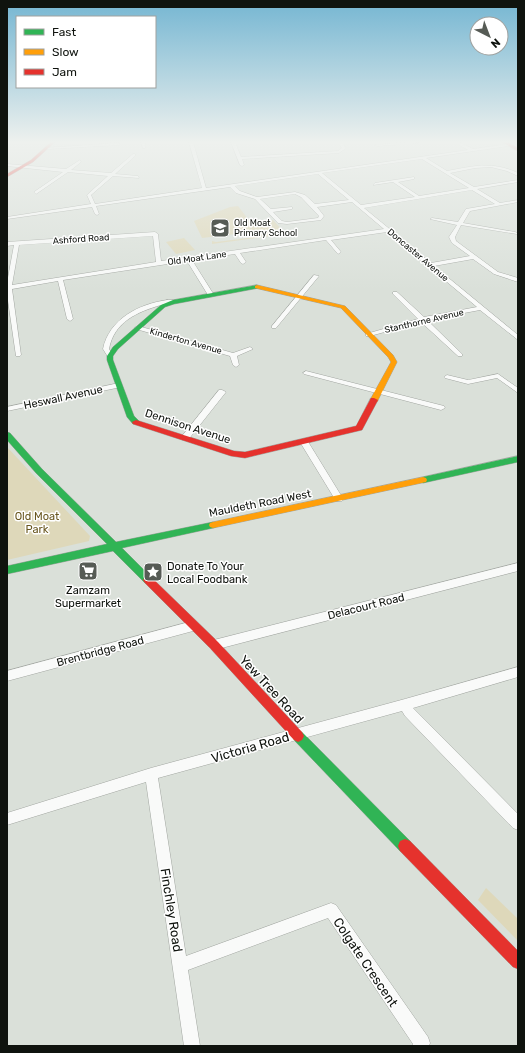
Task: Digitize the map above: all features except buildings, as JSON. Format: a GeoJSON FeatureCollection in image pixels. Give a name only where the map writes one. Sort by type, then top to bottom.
{"type":"FeatureCollection","features":[{"type":"Feature","properties":{"kind":"street"},"geometry":{"type":"LineString","coordinates":[[36,194],[40,191]]}},
{"type":"Feature","properties":{"kind":"street"},"geometry":{"type":"LineString","coordinates":[[93,191],[89,195],[97,214]]}},
{"type":"Feature","properties":{"kind":"street"},"geometry":{"type":"LineString","coordinates":[[7,218],[189,191]]}},
{"type":"Feature","properties":{"kind":"street"},"geometry":{"type":"LineString","coordinates":[[237,191],[257,198],[295,193],[303,196],[322,216],[319,219],[287,224],[280,222],[257,198]]}},
{"type":"Feature","properties":{"kind":"street","name":"Doncaster Avenue"},"geometry":{"type":"LineString","coordinates":[[340,191],[518,338]]}},
{"type":"Feature","properties":{"kind":"street"},"geometry":{"type":"LineString","coordinates":[[409,191],[418,197]]}},
{"type":"Feature","properties":{"kind":"street"},"geometry":{"type":"LineString","coordinates":[[360,207],[454,191]]}},
{"type":"Feature","properties":{"kind":"street"},"geometry":{"type":"LineString","coordinates":[[479,191],[499,204]]}},
{"type":"Feature","properties":{"kind":"street"},"geometry":{"type":"LineString","coordinates":[[314,206],[352,201]]}},
{"type":"Feature","properties":{"kind":"street"},"geometry":{"type":"LineString","coordinates":[[518,201],[468,210],[459,223],[452,239],[496,273],[518,280]]}},
{"type":"Feature","properties":{"kind":"street"},"geometry":{"type":"LineString","coordinates":[[269,211],[290,208]]}},
{"type":"Feature","properties":{"kind":"street"},"geometry":{"type":"LineString","coordinates":[[432,219],[515,233]]}},
{"type":"Feature","properties":{"kind":"street","name":"Old Moat Lane"},"geometry":{"type":"LineString","coordinates":[[8,287],[159,263],[328,240],[388,230]]}},
{"type":"Feature","properties":{"kind":"street","name":"Ashford Road"},"geometry":{"type":"LineString","coordinates":[[7,244],[154,234],[159,263]]}},
{"type":"Feature","properties":{"kind":"street"},"geometry":{"type":"LineString","coordinates":[[328,240],[338,252]]}},
{"type":"Feature","properties":{"kind":"street"},"geometry":{"type":"LineString","coordinates":[[18,244],[10,265],[8,287],[18,355]]}},
{"type":"Feature","properties":{"kind":"street","name":"Old Moat Lane"},"geometry":{"type":"LineString","coordinates":[[237,252],[243,262]]}},
{"type":"Feature","properties":{"kind":"street"},"geometry":{"type":"LineString","coordinates":[[430,265],[474,257]]}},
{"type":"Feature","properties":{"kind":"street"},"geometry":{"type":"LineString","coordinates":[[189,259],[211,295]]}},
{"type":"Feature","properties":{"kind":"street"},"geometry":{"type":"LineString","coordinates":[[274,327],[316,276]]}},
{"type":"Feature","properties":{"kind":"street"},"geometry":{"type":"LineString","coordinates":[[60,279],[70,319]]}},
{"type":"Feature","properties":{"kind":"street","name":"Dennison Avenue"},"geometry":{"type":"LineString","coordinates":[[258,287],[343,307],[368,335],[391,356],[394,362],[359,428],[246,455],[234,454],[136,422],[128,413],[110,356],[106,350],[108,337],[119,322],[141,310],[164,302],[173,302],[211,295],[258,287]]}},
{"type":"Feature","properties":{"kind":"street"},"geometry":{"type":"LineString","coordinates":[[395,293],[424,319],[460,355]]}},
{"type":"Feature","properties":{"kind":"street","name":"Dennison Avenue"},"geometry":{"type":"LineString","coordinates":[[110,356],[115,348],[163,306],[173,302]]}},
{"type":"Feature","properties":{"kind":"street","name":"Stanthorne Avenue"},"geometry":{"type":"LineString","coordinates":[[368,335],[424,319],[481,308]]}},
{"type":"Feature","properties":{"kind":"street","name":"Kinderton Avenue"},"geometry":{"type":"LineString","coordinates":[[138,328],[233,355]]}},
{"type":"Feature","properties":{"kind":"street"},"geometry":{"type":"LineString","coordinates":[[236,365],[233,355],[250,349]]}},
{"type":"Feature","properties":{"kind":"street"},"geometry":{"type":"LineString","coordinates":[[306,373],[441,408]]}},
{"type":"Feature","properties":{"kind":"street"},"geometry":{"type":"LineString","coordinates":[[447,377],[468,382],[500,375],[518,392]]}},
{"type":"Feature","properties":{"kind":"street","name":"Heswall Avenue"},"geometry":{"type":"LineString","coordinates":[[7,409],[119,385]]}},
{"type":"Feature","properties":{"kind":"street"},"geometry":{"type":"LineString","coordinates":[[185,438],[222,392]]}},
{"type":"Feature","properties":{"kind":"street","name":"Yew Tree Road"},"geometry":{"type":"LineString","coordinates":[[7,436],[39,472],[115,546],[193,626],[214,645],[296,734],[518,962]]}},
{"type":"Feature","properties":{"kind":"street"},"geometry":{"type":"LineString","coordinates":[[304,442],[339,499]]}},
{"type":"Feature","properties":{"kind":"street","name":"Mauldeth Road West"},"geometry":{"type":"LineString","coordinates":[[7,570],[518,459]]}},
{"type":"Feature","properties":{"kind":"street","name":"Delacourt Road"},"geometry":{"type":"LineString","coordinates":[[214,645],[518,567]]}},
{"type":"Feature","properties":{"kind":"street","name":"Brentbridge Road"},"geometry":{"type":"LineString","coordinates":[[7,676],[193,626]]}},
{"type":"Feature","properties":{"kind":"street","name":"Victoria Road"},"geometry":{"type":"LineString","coordinates":[[7,819],[151,774],[405,705],[518,672]]}},
{"type":"Feature","properties":{"kind":"street"},"geometry":{"type":"LineString","coordinates":[[405,705],[409,712],[518,823]]}},
{"type":"Feature","properties":{"kind":"street","name":"Finchley Road"},"geometry":{"type":"LineString","coordinates":[[151,774],[192,1046]]}},
{"type":"Feature","properties":{"kind":"street","name":"Colgate Crescent"},"geometry":{"type":"LineString","coordinates":[[181,965],[331,910],[422,1043],[420,1046]]}},
{"type":"Feature","properties":{"kind":"green space"},"geometry":{"type":"Polygon","coordinates":[[[238,206],[252,224],[273,220],[286,234],[212,244],[212,241],[216,242],[255,237],[252,232],[202,238],[194,221],[230,207],[238,206]]]}},
{"type":"Feature","properties":{"kind":"green space"},"geometry":{"type":"Polygon","coordinates":[[[184,238],[195,250],[176,254],[166,242],[184,238]]]}},
{"type":"Feature","properties":{"kind":"green space","name":"Old Moat Park"},"geometry":{"type":"Polygon","coordinates":[[[7,447],[90,536],[89,541],[7,560],[7,447]]]}},
{"type":"Feature","properties":{"kind":"green space"},"geometry":{"type":"Polygon","coordinates":[[[486,888],[518,919],[518,941],[478,900],[486,888]]]}},
{"type":"Feature","properties":{"kind":"traffic: fast"},"geometry":{"type":"LineString","coordinates":[[136,422],[131,417],[110,360],[110,356],[115,348],[163,306],[173,302],[257,287]]}},
{"type":"Feature","properties":{"kind":"traffic: fast"},"geometry":{"type":"LineString","coordinates":[[7,435],[39,471],[148,580]]}},
{"type":"Feature","properties":{"kind":"traffic: fast"},"geometry":{"type":"LineString","coordinates":[[423,480],[518,459]]}},
{"type":"Feature","properties":{"kind":"traffic: fast"},"geometry":{"type":"LineString","coordinates":[[7,570],[213,525]]}},
{"type":"Feature","properties":{"kind":"traffic: fast"},"geometry":{"type":"LineString","coordinates":[[298,736],[405,846]]}},
{"type":"Feature","properties":{"kind":"traffic: slow"},"geometry":{"type":"LineString","coordinates":[[257,287],[343,307],[391,356],[394,362],[374,400]]}},
{"type":"Feature","properties":{"kind":"traffic: slow"},"geometry":{"type":"LineString","coordinates":[[213,525],[423,480]]}},
{"type":"Feature","properties":{"kind":"traffic: jam"},"geometry":{"type":"LineString","coordinates":[[136,422],[234,454],[245,455],[359,428],[374,400]]}},
{"type":"Feature","properties":{"kind":"traffic: jam"},"geometry":{"type":"LineString","coordinates":[[148,580],[214,645],[298,736]]}},
{"type":"Feature","properties":{"kind":"traffic: jam"},"geometry":{"type":"LineString","coordinates":[[405,846],[518,962]]}},
{"type":"Feature","properties":{"kind":"place","name":"Old Moat Primary School"},"geometry":{"type":"Point","coordinates":[220,228]}},
{"type":"Feature","properties":{"kind":"place","name":"Zamzam Supermarket"},"geometry":{"type":"Point","coordinates":[88,571]}},
{"type":"Feature","properties":{"kind":"place","name":"Donate To Your Local Foodbank"},"geometry":{"type":"Point","coordinates":[153,572]}}]}
